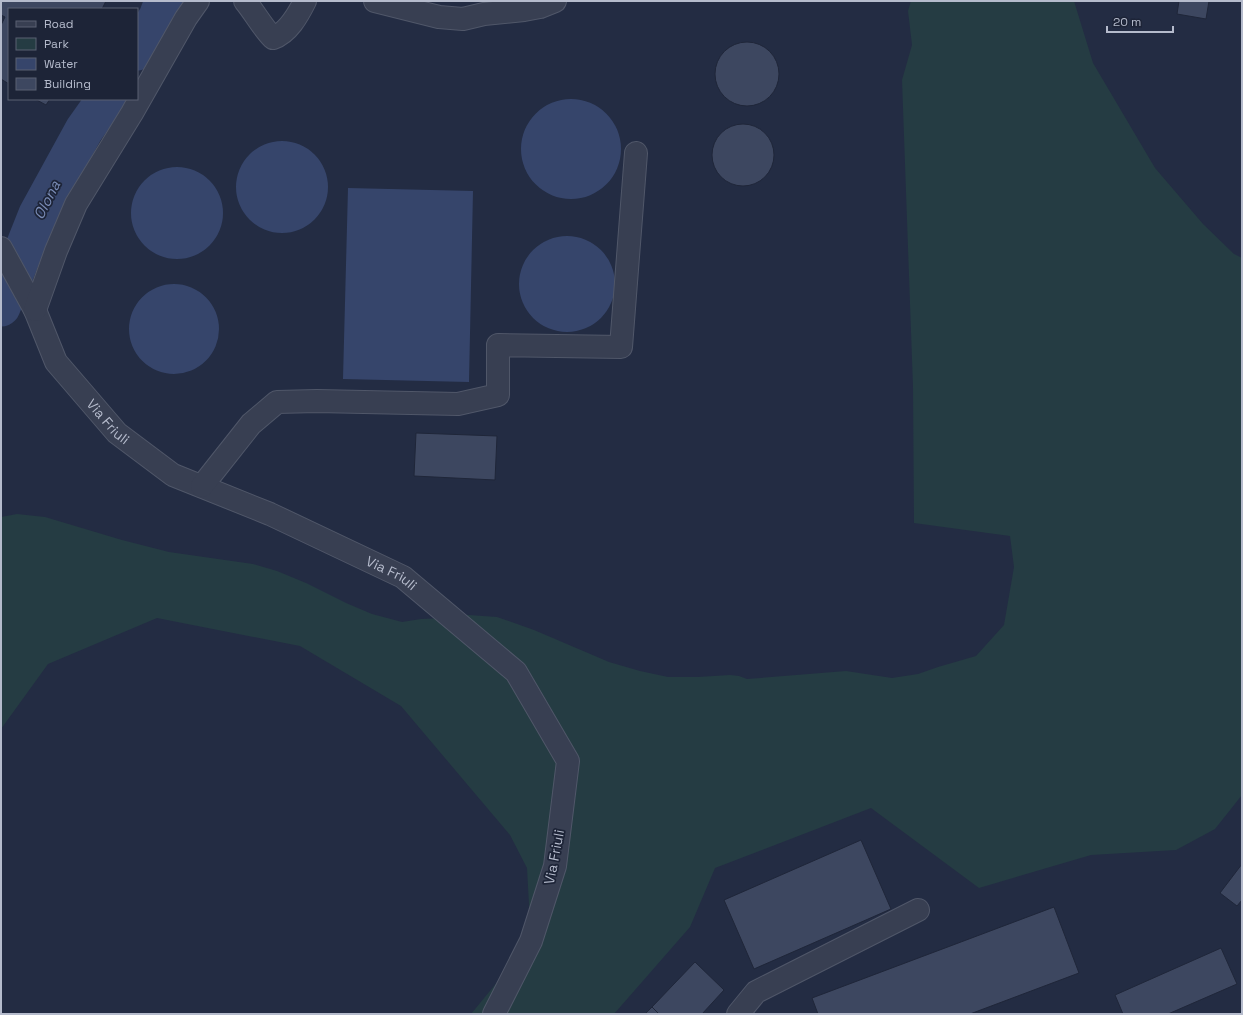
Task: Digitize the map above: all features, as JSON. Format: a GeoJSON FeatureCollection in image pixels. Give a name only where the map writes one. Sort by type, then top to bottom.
{"type":"FeatureCollection","features":[{"type":"Feature","properties":{"kind":"street"},"geometry":{"type":"LineString","coordinates":[[31,304],[76,204],[132,113],[186,18],[198,1]]}},
{"type":"Feature","properties":{"kind":"street"},"geometry":{"type":"LineString","coordinates":[[245,1],[255,12],[266,31],[273,38],[280,35],[297,16],[305,1]]}},
{"type":"Feature","properties":{"kind":"street"},"geometry":{"type":"LineString","coordinates":[[375,1],[439,17],[463,19],[484,14],[535,8],[555,1]]}},
{"type":"Feature","properties":{"kind":"street"},"geometry":{"type":"LineString","coordinates":[[202,486],[250,424],[277,402],[317,401],[458,404],[498,395],[498,345],[621,347],[636,153]]}},
{"type":"Feature","properties":{"kind":"street","name":"Via Friuli"},"geometry":{"type":"LineString","coordinates":[[1,248],[31,304],[56,362],[117,433],[173,475],[270,514],[403,577],[516,672],[568,761],[555,866],[531,941],[494,1014]]}},
{"type":"Feature","properties":{"kind":"street"},"geometry":{"type":"LineString","coordinates":[[738,1014],[756,992],[918,910]]}},
{"type":"Feature","properties":{"kind":"green space"},"geometry":{"type":"Polygon","coordinates":[[[911,1],[1074,1],[1093,63],[1155,168],[1203,224],[1234,254],[1242,258],[1242,795],[1215,829],[1176,850],[1091,855],[979,888],[871,808],[715,868],[690,927],[614,1014],[471,1014],[531,941],[527,868],[510,835],[401,706],[300,646],[157,618],[48,664],[1,729],[1,517],[17,514],[45,517],[122,540],[169,552],[253,564],[277,571],[306,583],[372,614],[402,622],[469,615],[497,617],[534,630],[609,662],[668,677],[730,675],[747,679],[846,671],[892,678],[918,674],[976,656],[1004,625],[1014,567],[1010,536],[914,523],[913,387],[902,80],[912,45],[908,11],[911,1]]]}},
{"type":"Feature","properties":{"kind":"water"},"geometry":{"type":"Polygon","coordinates":[[[571,99],[581,100],[599,107],[613,121],[620,139],[620,159],[613,177],[599,191],[581,198],[571,199],[561,198],[543,191],[529,177],[522,159],[521,149],[522,139],[529,121],[543,107],[561,100],[571,99]]]}},
{"type":"Feature","properties":{"kind":"water"},"geometry":{"type":"Polygon","coordinates":[[[282,141],[300,145],[314,155],[324,169],[328,187],[324,205],[314,219],[300,229],[282,233],[264,229],[250,219],[240,205],[236,187],[240,169],[250,155],[264,145],[282,141]]]}},
{"type":"Feature","properties":{"kind":"water"},"geometry":{"type":"Polygon","coordinates":[[[177,167],[195,170],[210,180],[220,195],[223,213],[220,231],[210,246],[195,256],[177,259],[159,256],[144,246],[134,231],[131,213],[134,195],[144,180],[159,170],[177,167]]]}},
{"type":"Feature","properties":{"kind":"water"},"geometry":{"type":"Polygon","coordinates":[[[348,188],[473,191],[469,382],[343,379],[348,188]]]}},
{"type":"Feature","properties":{"kind":"water"},"geometry":{"type":"Polygon","coordinates":[[[567,236],[585,240],[594,244],[601,250],[607,257],[611,266],[615,284],[611,302],[607,311],[601,318],[594,324],[585,328],[567,332],[549,328],[540,324],[533,318],[527,311],[523,302],[519,284],[523,266],[527,257],[533,250],[540,244],[549,240],[567,236]]]}},
{"type":"Feature","properties":{"kind":"water"},"geometry":{"type":"Polygon","coordinates":[[[174,284],[191,288],[206,297],[215,312],[219,329],[215,346],[206,361],[191,370],[174,374],[157,370],[142,361],[133,346],[129,329],[133,312],[142,297],[157,288],[174,284]]]}},
{"type":"Feature","properties":{"kind":"building"},"geometry":{"type":"Polygon","coordinates":[[[1,1],[106,1],[102,8],[8,8],[8,83],[1,79],[1,25],[5,17],[1,15],[1,1]]]}},
{"type":"Feature","properties":{"kind":"building"},"geometry":{"type":"Polygon","coordinates":[[[1179,1],[1209,1],[1206,19],[1177,14],[1179,1]]]}},
{"type":"Feature","properties":{"kind":"building"},"geometry":{"type":"Polygon","coordinates":[[[741,42],[753,42],[770,51],[777,62],[779,74],[777,86],[770,97],[753,106],[741,106],[729,101],[720,92],[715,80],[715,68],[720,56],[729,47],[741,42]]]}},
{"type":"Feature","properties":{"kind":"building"},"geometry":{"type":"Polygon","coordinates":[[[37,100],[49,100],[46,105],[37,100]]]}},
{"type":"Feature","properties":{"kind":"building"},"geometry":{"type":"Polygon","coordinates":[[[743,124],[760,129],[765,133],[769,138],[774,155],[769,172],[765,177],[760,181],[743,186],[726,181],[721,177],[717,172],[712,155],[717,138],[721,133],[726,129],[743,124]]]}},
{"type":"Feature","properties":{"kind":"building"},"geometry":{"type":"Polygon","coordinates":[[[416,433],[497,436],[495,480],[414,476],[416,433]]]}},
{"type":"Feature","properties":{"kind":"building"},"geometry":{"type":"Polygon","coordinates":[[[861,840],[891,909],[754,969],[724,900],[861,840]]]}},
{"type":"Feature","properties":{"kind":"building"},"geometry":{"type":"Polygon","coordinates":[[[1242,864],[1242,900],[1237,906],[1220,893],[1242,864]]]}},
{"type":"Feature","properties":{"kind":"building"},"geometry":{"type":"Polygon","coordinates":[[[1054,907],[1079,973],[970,1014],[818,1014],[812,998],[1054,907]]]}},
{"type":"Feature","properties":{"kind":"building"},"geometry":{"type":"Polygon","coordinates":[[[1221,948],[1237,984],[1168,1014],[1123,1014],[1115,995],[1221,948]]]}},
{"type":"Feature","properties":{"kind":"building"},"geometry":{"type":"Polygon","coordinates":[[[695,962],[724,990],[702,1014],[659,1014],[652,1007],[695,962]]]}},
{"type":"Feature","properties":{"kind":"building"},"geometry":{"type":"Polygon","coordinates":[[[652,1007],[659,1014],[645,1014],[652,1007]]]}},
{"type":"Feature","properties":{"kind":"waterway","name":"Olona"},"geometry":{"type":"LineString","coordinates":[[138,49],[158,17],[164,1]]}},
{"type":"Feature","properties":{"kind":"waterway","name":"Olona"},"geometry":{"type":"LineString","coordinates":[[1,307],[38,214],[84,130],[105,100]]}}]}
